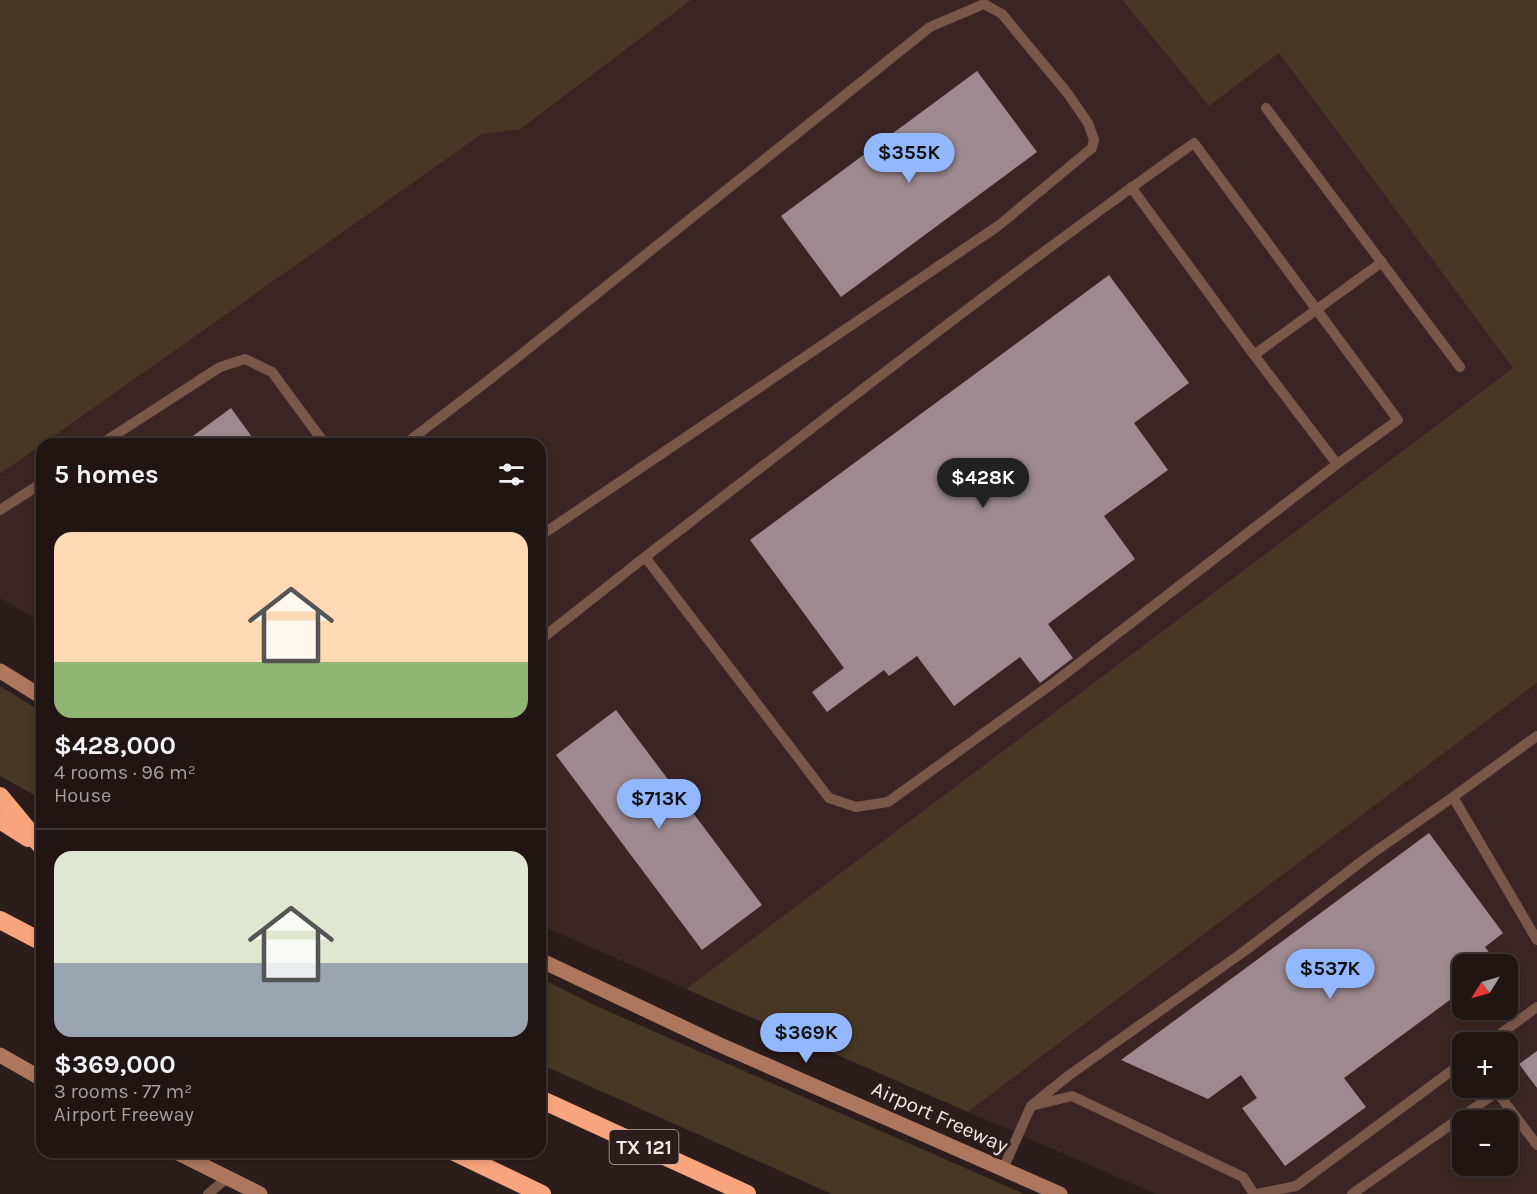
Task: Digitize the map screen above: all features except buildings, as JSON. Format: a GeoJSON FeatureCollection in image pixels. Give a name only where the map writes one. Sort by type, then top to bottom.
{"type":"FeatureCollection","features":[{"type":"Feature","properties":{"kind":"highway"},"geometry":{"type":"LineString","coordinates":[[0,796],[36,840]]}},
{"type":"Feature","properties":{"kind":"highway"},"geometry":{"type":"LineString","coordinates":[[0,820],[36,843]]}},
{"type":"Feature","properties":{"kind":"highway"},"geometry":{"type":"LineString","coordinates":[[0,920],[36,939]]}},
{"type":"Feature","properties":{"kind":"highway","name":"TX 121"},"geometry":{"type":"LineString","coordinates":[[546,1103],[747,1194]]}},
{"type":"Feature","properties":{"kind":"highway"},"geometry":{"type":"LineString","coordinates":[[467,1158],[542,1194]]}},
{"type":"Feature","properties":{"kind":"main road"},"geometry":{"type":"LineString","coordinates":[[0,671],[36,694]]}},
{"type":"Feature","properties":{"kind":"main road","name":"Airport Freeway"},"geometry":{"type":"LineString","coordinates":[[546,963],[718,1044],[1060,1194]]}},
{"type":"Feature","properties":{"kind":"main road"},"geometry":{"type":"LineString","coordinates":[[0,1055],[36,1076]]}},
{"type":"Feature","properties":{"kind":"main road"},"geometry":{"type":"LineString","coordinates":[[188,1158],[260,1194]]}},
{"type":"Feature","properties":{"kind":"lane"},"geometry":{"type":"LineString","coordinates":[[413,438],[489,380],[930,27],[984,4],[1002,14],[1068,93],[1088,123],[1094,140],[1092,148],[998,226],[546,532]]}},
{"type":"Feature","properties":{"kind":"lane"},"geometry":{"type":"LineString","coordinates":[[1266,108],[1461,367]]}},
{"type":"Feature","properties":{"kind":"lane"},"geometry":{"type":"LineString","coordinates":[[546,635],[645,556],[1131,187],[1194,143],[1398,420],[1336,464],[1056,681],[888,802],[856,807],[829,798],[645,556]]}},
{"type":"Feature","properties":{"kind":"lane"},"geometry":{"type":"LineString","coordinates":[[1131,187],[1336,464]]}},
{"type":"Feature","properties":{"kind":"lane"},"geometry":{"type":"LineString","coordinates":[[1254,355],[1382,262]]}},
{"type":"Feature","properties":{"kind":"lane"},"geometry":{"type":"LineString","coordinates":[[110,438],[219,367],[245,359],[272,372],[321,438]]}},
{"type":"Feature","properties":{"kind":"lane"},"geometry":{"type":"LineString","coordinates":[[0,510],[36,487]]}},
{"type":"Feature","properties":{"kind":"lane"},"geometry":{"type":"LineString","coordinates":[[1003,1169],[1031,1106],[1068,1076],[1237,957],[1370,855],[1537,736]]}},
{"type":"Feature","properties":{"kind":"lane"},"geometry":{"type":"LineString","coordinates":[[1454,797],[1537,940]]}},
{"type":"Feature","properties":{"kind":"lane"},"geometry":{"type":"LineString","coordinates":[[1503,1032],[1537,1007]]}},
{"type":"Feature","properties":{"kind":"lane"},"geometry":{"type":"LineString","coordinates":[[1031,1106],[1072,1096],[1243,1177],[1255,1194],[1296,1186],[1452,1070]]}},
{"type":"Feature","properties":{"kind":"lane"},"geometry":{"type":"LineString","coordinates":[[1352,1194],[1497,1092],[1537,1145]]}},
{"type":"Feature","properties":{"kind":"lane"},"geometry":{"type":"LineString","coordinates":[[208,1194],[227,1178]]}},
{"type":"Feature","properties":{"kind":"shaded area"},"geometry":{"type":"Polygon","coordinates":[[[0,0],[691,0],[521,129],[482,134],[51,438],[36,438],[36,449],[0,474],[0,0]]]}},
{"type":"Feature","properties":{"kind":"shaded area"},"geometry":{"type":"Polygon","coordinates":[[[691,0],[1122,0],[1209,106],[1279,53],[1513,368],[686,989],[546,928],[546,438],[51,438],[482,134],[522,129],[691,0]]]}},
{"type":"Feature","properties":{"kind":"shaded area"},"geometry":{"type":"Polygon","coordinates":[[[1122,0],[1537,0],[1537,683],[968,1112],[686,989],[1513,368],[1279,53],[1209,106],[1122,0]]]}},
{"type":"Feature","properties":{"kind":"shaded area"},"geometry":{"type":"Polygon","coordinates":[[[36,449],[36,619],[0,598],[0,474],[36,449]]]}},
{"type":"Feature","properties":{"kind":"shaded area"},"geometry":{"type":"Polygon","coordinates":[[[1537,683],[1537,1194],[1156,1194],[968,1112],[1537,683]]]}},
{"type":"Feature","properties":{"kind":"shaded area"},"geometry":{"type":"Polygon","coordinates":[[[0,686],[36,708],[36,796],[0,776],[0,686]]]}},
{"type":"Feature","properties":{"kind":"shaded area"},"geometry":{"type":"Polygon","coordinates":[[[546,981],[594,1005],[1024,1194],[832,1194],[546,1067],[546,981]]]}}]}
